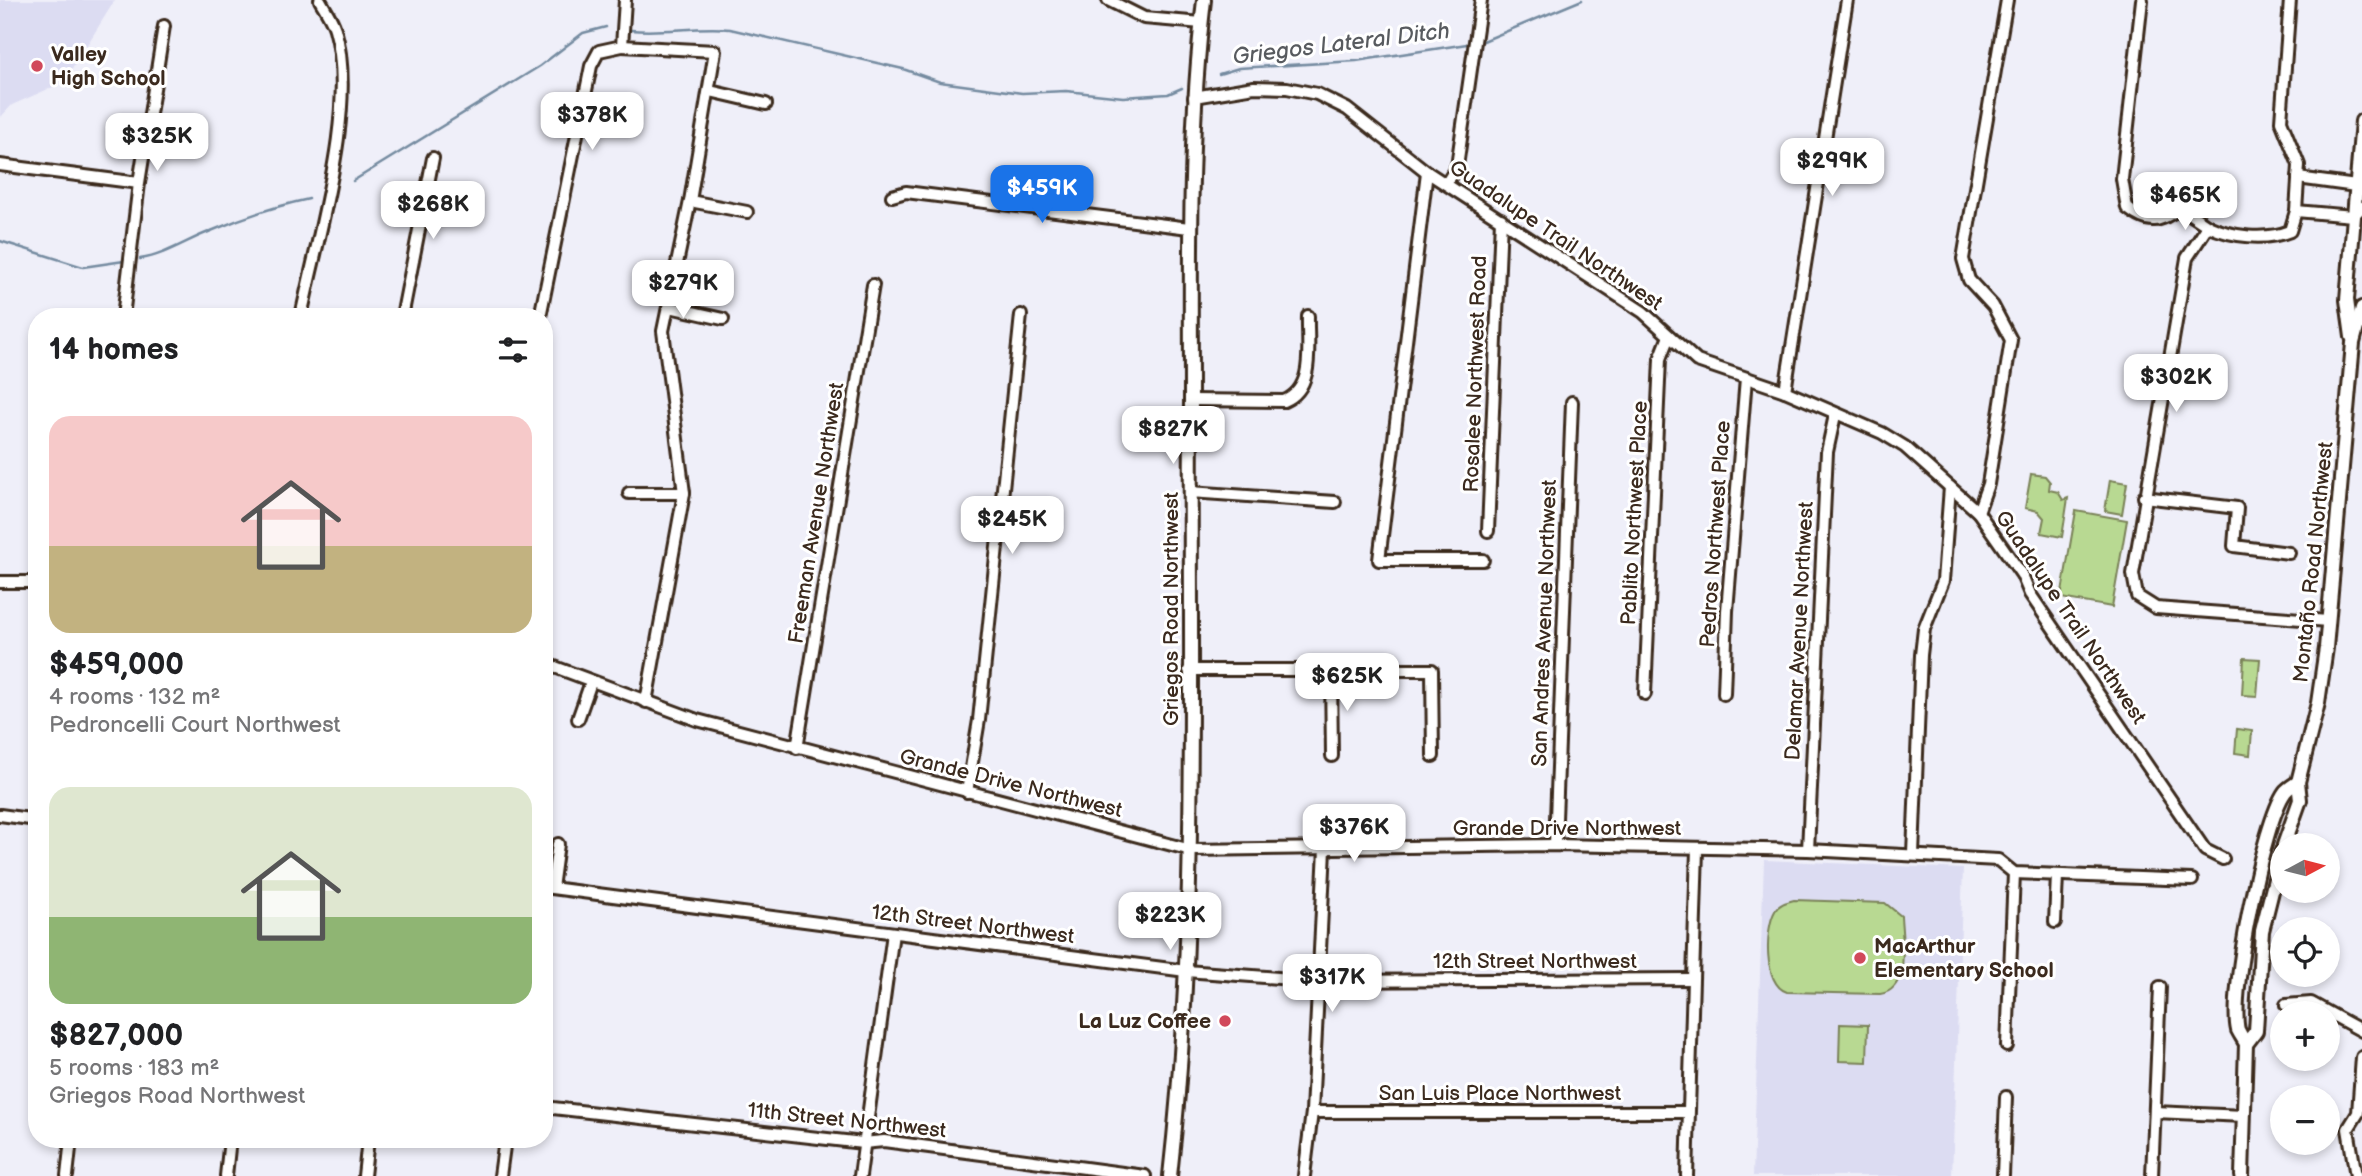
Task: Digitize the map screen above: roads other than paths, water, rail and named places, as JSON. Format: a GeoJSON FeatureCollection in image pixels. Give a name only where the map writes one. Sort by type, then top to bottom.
{"type":"FeatureCollection","features":[{"type":"Feature","properties":{"kind":"main road","name":"Griegos Road Northwest"},"geometry":{"type":"LineString","coordinates":[[1170,1176],[1186,971],[1191,850],[1189,228],[1194,97],[1205,0]]}},
{"type":"Feature","properties":{"kind":"main road","name":"Montaño Road Northwest"},"geometry":{"type":"LineString","coordinates":[[2353,343],[2347,300],[2358,211],[2362,121]]}},
{"type":"Feature","properties":{"kind":"main road","name":"Montaño Road Northwest"},"geometry":{"type":"LineString","coordinates":[[2288,833],[2300,800],[2298,782],[2318,703],[2353,343],[2362,308]]}},
{"type":"Feature","properties":{"kind":"main road","name":"Montaño Road Northwest"},"geometry":{"type":"LineString","coordinates":[[2242,1176],[2246,1044],[2238,1029],[2241,972],[2249,912],[2262,856],[2278,809],[2285,792],[2298,782]]}},
{"type":"Feature","properties":{"kind":"main road","name":"Montaño Road Northwest"},"geometry":{"type":"LineString","coordinates":[[2246,1044],[2256,1031],[2262,931],[2270,899]]}},
{"type":"Feature","properties":{"kind":"street"},"geometry":{"type":"LineString","coordinates":[[303,308],[328,189],[342,83],[335,29],[320,0]]}},
{"type":"Feature","properties":{"kind":"street"},"geometry":{"type":"LineString","coordinates":[[622,46],[625,0]]}},
{"type":"Feature","properties":{"kind":"street"},"geometry":{"type":"LineString","coordinates":[[1108,0],[1144,18],[1202,23]]}},
{"type":"Feature","properties":{"kind":"street"},"geometry":{"type":"LineString","coordinates":[[1446,184],[1457,166],[1481,0]]}},
{"type":"Feature","properties":{"kind":"street"},"geometry":{"type":"LineString","coordinates":[[1785,391],[1847,0]]}},
{"type":"Feature","properties":{"kind":"street"},"geometry":{"type":"LineString","coordinates":[[1978,512],[1988,484],[2011,340],[1993,306],[1969,281],[1963,259],[2007,0]]}},
{"type":"Feature","properties":{"kind":"street"},"geometry":{"type":"LineString","coordinates":[[2142,0],[2122,190],[2127,208],[2147,220],[2160,221],[2180,208],[2228,235],[2279,236],[2290,232],[2296,211],[2298,178],[2298,165],[2281,121],[2290,0]]}},
{"type":"Feature","properties":{"kind":"street"},"geometry":{"type":"LineString","coordinates":[[124,308],[139,183],[164,26]]}},
{"type":"Feature","properties":{"kind":"street"},"geometry":{"type":"LineString","coordinates":[[542,308],[591,66],[599,51],[622,46],[715,51],[690,201],[663,331],[684,493],[646,702]]}},
{"type":"Feature","properties":{"kind":"street","name":"Guadalupe Trail Northwest"},"geometry":{"type":"LineString","coordinates":[[1194,97],[1254,86],[1287,88],[1317,94],[1347,108],[1427,172],[1612,291],[1697,361],[1785,391],[1835,415],[1882,433],[1905,447],[1978,512],[2022,575],[2030,594],[2205,850],[2223,859]]}},
{"type":"Feature","properties":{"kind":"street"},"geometry":{"type":"LineString","coordinates":[[710,91],[766,104]]}},
{"type":"Feature","properties":{"kind":"street"},"geometry":{"type":"LineString","coordinates":[[404,308],[433,158]]}},
{"type":"Feature","properties":{"kind":"street"},"geometry":{"type":"LineString","coordinates":[[0,165],[139,183]]}},
{"type":"Feature","properties":{"kind":"street","name":"Guadalupe Trail Northwest"},"geometry":{"type":"LineString","coordinates":[[1427,172],[1379,560],[1483,560]]}},
{"type":"Feature","properties":{"kind":"street"},"geometry":{"type":"LineString","coordinates":[[2298,178],[2359,188]]}},
{"type":"Feature","properties":{"kind":"street"},"geometry":{"type":"LineString","coordinates":[[892,196],[906,192],[1189,228]]}},
{"type":"Feature","properties":{"kind":"street"},"geometry":{"type":"LineString","coordinates":[[690,201],[747,212]]}},
{"type":"Feature","properties":{"kind":"street"},"geometry":{"type":"LineString","coordinates":[[2296,211],[2358,211]]}},
{"type":"Feature","properties":{"kind":"street","name":"Rosalee Northwest Road"},"geometry":{"type":"LineString","coordinates":[[1488,531],[1501,219]]}},
{"type":"Feature","properties":{"kind":"street"},"geometry":{"type":"LineString","coordinates":[[2208,226],[2187,258],[2144,497],[2133,574],[2137,596],[2145,604],[2156,608],[2328,621]]}},
{"type":"Feature","properties":{"kind":"street","name":"Freeman Avenue Northwest"},"geometry":{"type":"LineString","coordinates":[[796,748],[873,285]]}},
{"type":"Feature","properties":{"kind":"street"},"geometry":{"type":"LineString","coordinates":[[670,307],[723,319]]}},
{"type":"Feature","properties":{"kind":"street"},"geometry":{"type":"LineString","coordinates":[[967,792],[979,720],[1021,315]]}},
{"type":"Feature","properties":{"kind":"street"},"geometry":{"type":"LineString","coordinates":[[1191,400],[1284,401],[1297,396],[1304,386],[1307,371],[1308,316]]}},
{"type":"Feature","properties":{"kind":"street","name":"Pablito Northwest Place"},"geometry":{"type":"LineString","coordinates":[[1645,694],[1660,359],[1669,336]]}},
{"type":"Feature","properties":{"kind":"street","name":"Pedros Northwest Place"},"geometry":{"type":"LineString","coordinates":[[1724,694],[1727,611],[1746,378]]}},
{"type":"Feature","properties":{"kind":"street","name":"San Andres Avenue Northwest"},"geometry":{"type":"LineString","coordinates":[[1555,845],[1572,402]]}},
{"type":"Feature","properties":{"kind":"street","name":"Delamar Avenue Northwest"},"geometry":{"type":"LineString","coordinates":[[1808,850],[1827,452],[1835,415]]}},
{"type":"Feature","properties":{"kind":"street"},"geometry":{"type":"LineString","coordinates":[[1913,854],[1921,655],[1924,629],[1942,581],[1950,487]]}},
{"type":"Feature","properties":{"kind":"street"},"geometry":{"type":"LineString","coordinates":[[1189,492],[1335,502]]}},
{"type":"Feature","properties":{"kind":"street"},"geometry":{"type":"LineString","coordinates":[[629,493],[684,493]]}},
{"type":"Feature","properties":{"kind":"street"},"geometry":{"type":"LineString","coordinates":[[2144,497],[2237,508],[2234,546],[2289,553]]}},
{"type":"Feature","properties":{"kind":"street"},"geometry":{"type":"LineString","coordinates":[[0,582],[28,582]]}},
{"type":"Feature","properties":{"kind":"street","name":"Grande Drive Northwest"},"geometry":{"type":"LineString","coordinates":[[553,667],[697,720],[1191,850],[1555,845],[1808,850],[1998,860],[2014,873],[2192,880]]}},
{"type":"Feature","properties":{"kind":"street"},"geometry":{"type":"LineString","coordinates":[[1189,670],[1432,670],[1433,756]]}},
{"type":"Feature","properties":{"kind":"street"},"geometry":{"type":"LineString","coordinates":[[1331,671],[1332,756]]}},
{"type":"Feature","properties":{"kind":"street"},"geometry":{"type":"LineString","coordinates":[[578,719],[591,682]]}},
{"type":"Feature","properties":{"kind":"street"},"geometry":{"type":"LineString","coordinates":[[0,816],[28,819]]}},
{"type":"Feature","properties":{"kind":"street"},"geometry":{"type":"LineString","coordinates":[[553,866],[558,844]]}},
{"type":"Feature","properties":{"kind":"street"},"geometry":{"type":"LineString","coordinates":[[1304,1176],[1312,1112],[1325,849]]}},
{"type":"Feature","properties":{"kind":"street"},"geometry":{"type":"LineString","coordinates":[[1686,1176],[1697,849]]}},
{"type":"Feature","properties":{"kind":"street"},"geometry":{"type":"LineString","coordinates":[[2007,1046],[2014,873]]}},
{"type":"Feature","properties":{"kind":"street"},"geometry":{"type":"LineString","coordinates":[[2055,922],[2057,874]]}},
{"type":"Feature","properties":{"kind":"street","name":"12th Street Northwest"},"geometry":{"type":"LineString","coordinates":[[553,889],[1186,971],[1318,981],[1692,979]]}},
{"type":"Feature","properties":{"kind":"street"},"geometry":{"type":"LineString","coordinates":[[860,1176],[892,933]]}},
{"type":"Feature","properties":{"kind":"street"},"geometry":{"type":"LineString","coordinates":[[2152,1176],[2160,987]]}},
{"type":"Feature","properties":{"kind":"street"},"geometry":{"type":"LineString","coordinates":[[2340,1019],[2362,1031]]}},
{"type":"Feature","properties":{"kind":"street"},"geometry":{"type":"LineString","coordinates":[[2356,1176],[2348,1129],[2358,1112],[2362,1057]]}},
{"type":"Feature","properties":{"kind":"street"},"geometry":{"type":"LineString","coordinates":[[2003,1176],[2006,1097]]}},
{"type":"Feature","properties":{"kind":"street","name":"11th Street Northwest"},"geometry":{"type":"LineString","coordinates":[[553,1108],[863,1143],[884,1142],[1145,1176]]}},
{"type":"Feature","properties":{"kind":"street","name":"San Luis Place Northwest"},"geometry":{"type":"LineString","coordinates":[[1312,1112],[1689,1112]]}},
{"type":"Feature","properties":{"kind":"street"},"geometry":{"type":"LineString","coordinates":[[2155,1112],[2244,1116]]}},
{"type":"Feature","properties":{"kind":"street"},"geometry":{"type":"LineString","coordinates":[[67,1176],[70,1148]]}},
{"type":"Feature","properties":{"kind":"street"},"geometry":{"type":"LineString","coordinates":[[226,1176],[229,1148]]}},
{"type":"Feature","properties":{"kind":"street"},"geometry":{"type":"LineString","coordinates":[[364,1176],[367,1148]]}},
{"type":"Feature","properties":{"kind":"street"},"geometry":{"type":"LineString","coordinates":[[500,1176],[504,1148]]}},
{"type":"Feature","properties":{"kind":"waterway","name":"Griegos Lateral Ditch"},"geometry":{"type":"LineString","coordinates":[[1481,42],[1582,0]]}},
{"type":"Feature","properties":{"kind":"waterway","name":"Griegos Lateral Ditch"},"geometry":{"type":"LineString","coordinates":[[353,181],[540,66],[583,33],[606,27]]}},
{"type":"Feature","properties":{"kind":"waterway","name":"Griegos Lateral Ditch"},"geometry":{"type":"LineString","coordinates":[[631,30],[730,29],[903,69],[940,82],[1022,93],[1066,91],[1123,97],[1168,94],[1182,88]]}},
{"type":"Feature","properties":{"kind":"waterway","name":"Griegos Lateral Ditch"},"geometry":{"type":"LineString","coordinates":[[1219,74],[1239,68],[1356,61],[1467,44]]}},
{"type":"Feature","properties":{"kind":"waterway","name":"Griegos Lateral Ditch"},"geometry":{"type":"LineString","coordinates":[[140,259],[168,251],[247,217],[309,199]]}},
{"type":"Feature","properties":{"kind":"waterway","name":"Griegos Lateral Ditch"},"geometry":{"type":"LineString","coordinates":[[0,241],[83,267],[124,261]]}},
{"type":"Feature","properties":{"kind":"place","name":"Valley High School"},"geometry":{"type":"Point","coordinates":[37,66]}},
{"type":"Feature","properties":{"kind":"place","name":"MacArthur Elementary School"},"geometry":{"type":"Point","coordinates":[1860,958]}},
{"type":"Feature","properties":{"kind":"place","name":"La Luz Coffee"},"geometry":{"type":"Point","coordinates":[1225,1021]}}]}
